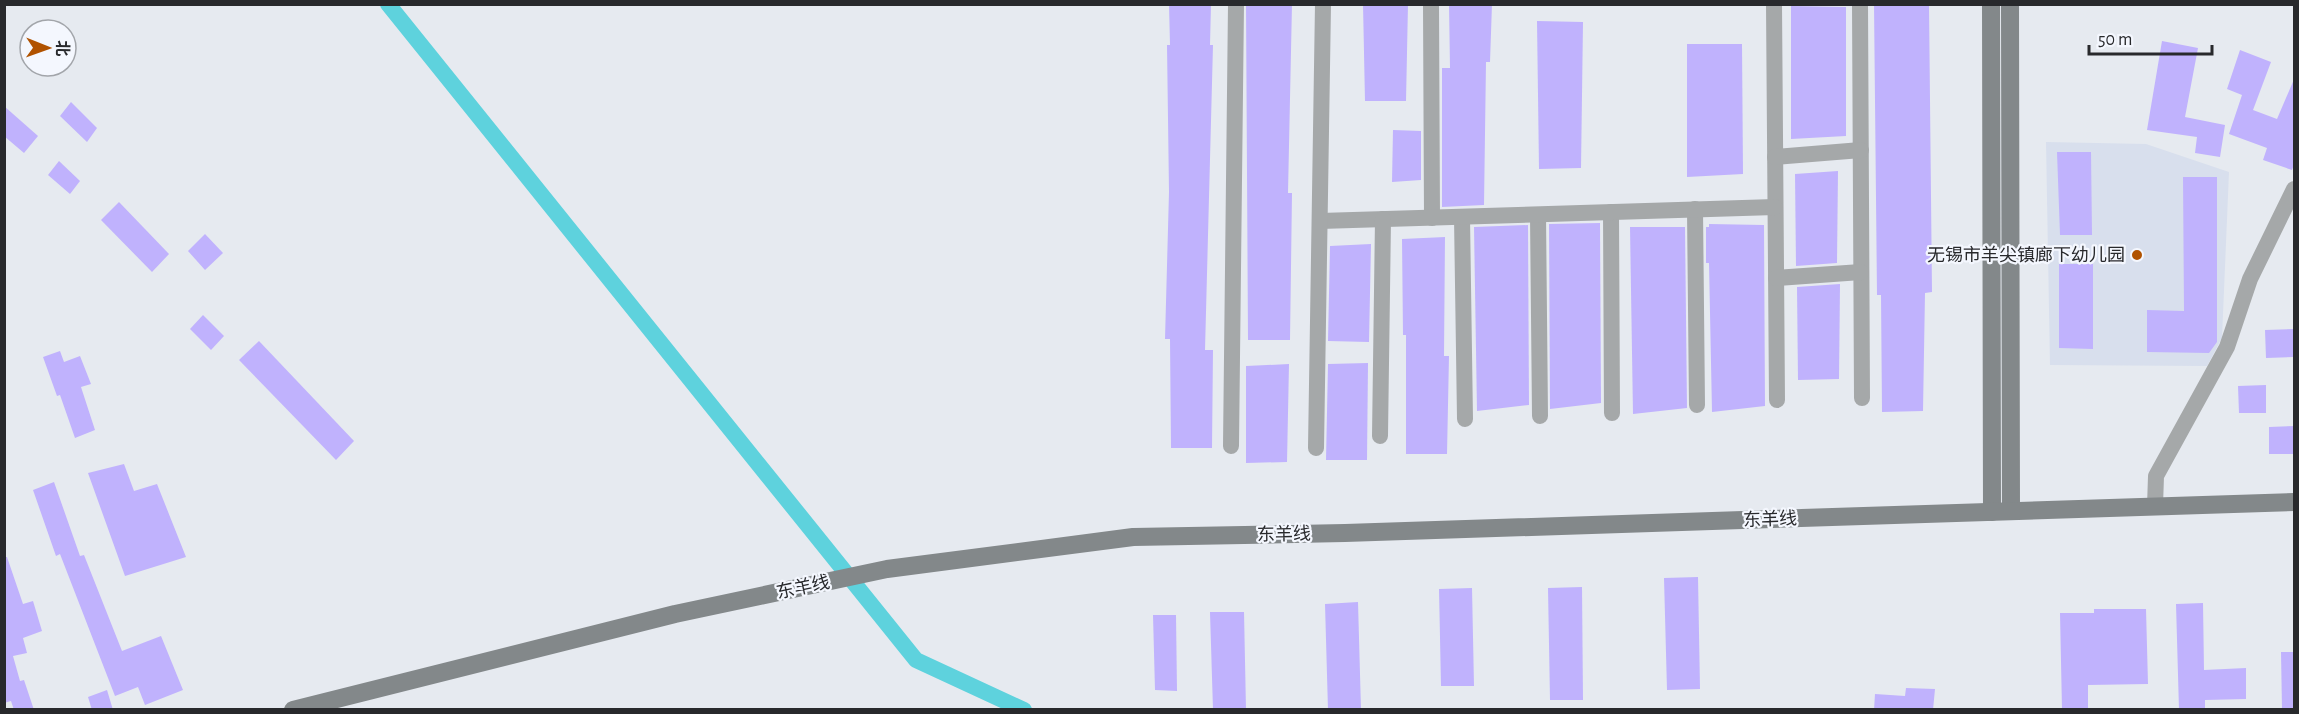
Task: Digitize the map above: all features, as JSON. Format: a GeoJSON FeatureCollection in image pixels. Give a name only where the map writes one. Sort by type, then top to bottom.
{"type":"FeatureCollection","features":[{"type":"Feature","properties":{"kind":"main road"},"geometry":{"type":"LineString","coordinates":[[1991,4],[1992,512]]}},
{"type":"Feature","properties":{"kind":"main road"},"geometry":{"type":"LineString","coordinates":[[2010,4],[2011,511]]}},
{"type":"Feature","properties":{"kind":"main road","name":"东羊线"},"geometry":{"type":"LineString","coordinates":[[292,710],[675,614],[887,569],[1133,537],[2295,502]]}},
{"type":"Feature","properties":{"kind":"street"},"geometry":{"type":"LineString","coordinates":[[1231,446],[1236,4]]}},
{"type":"Feature","properties":{"kind":"street"},"geometry":{"type":"LineString","coordinates":[[1316,448],[1323,4]]}},
{"type":"Feature","properties":{"kind":"street"},"geometry":{"type":"LineString","coordinates":[[1431,4],[1432,218]]}},
{"type":"Feature","properties":{"kind":"street"},"geometry":{"type":"LineString","coordinates":[[1774,4],[1777,400]]}},
{"type":"Feature","properties":{"kind":"street"},"geometry":{"type":"LineString","coordinates":[[1860,4],[1862,398]]}},
{"type":"Feature","properties":{"kind":"street"},"geometry":{"type":"LineString","coordinates":[[1775,157],[1861,150]]}},
{"type":"Feature","properties":{"kind":"street"},"geometry":{"type":"LineString","coordinates":[[2156,506],[2156,476],[2227,347],[2250,279],[2295,189]]}},
{"type":"Feature","properties":{"kind":"street"},"geometry":{"type":"LineString","coordinates":[[1320,221],[1775,207]]}},
{"type":"Feature","properties":{"kind":"street"},"geometry":{"type":"LineString","coordinates":[[1695,209],[1697,405]]}},
{"type":"Feature","properties":{"kind":"street"},"geometry":{"type":"LineString","coordinates":[[1611,212],[1612,413]]}},
{"type":"Feature","properties":{"kind":"street"},"geometry":{"type":"LineString","coordinates":[[1538,214],[1540,416]]}},
{"type":"Feature","properties":{"kind":"street"},"geometry":{"type":"LineString","coordinates":[[1462,217],[1465,419]]}},
{"type":"Feature","properties":{"kind":"street"},"geometry":{"type":"LineString","coordinates":[[1380,436],[1383,219]]}},
{"type":"Feature","properties":{"kind":"street"},"geometry":{"type":"LineString","coordinates":[[1776,278],[1861,272]]}},
{"type":"Feature","properties":{"kind":"shaded area","name":"无锡市羊尖镇廊下幼儿园"},"geometry":{"type":"Polygon","coordinates":[[[2046,142],[2146,144],[2229,172],[2222,338],[2207,366],[2050,365],[2046,142]]]}},
{"type":"Feature","properties":{"kind":"building"},"geometry":{"type":"Polygon","coordinates":[[[1169,4],[1211,4],[1210,45],[1213,45],[1205,350],[1213,350],[1212,448],[1171,448],[1170,339],[1165,339],[1169,192],[1167,45],[1170,45],[1169,4]]]}},
{"type":"Feature","properties":{"kind":"building"},"geometry":{"type":"Polygon","coordinates":[[[1246,4],[1292,4],[1288,193],[1292,193],[1290,340],[1248,340],[1246,4]]]}},
{"type":"Feature","properties":{"kind":"building"},"geometry":{"type":"Polygon","coordinates":[[[1363,4],[1408,4],[1406,101],[1365,101],[1363,4]]]}},
{"type":"Feature","properties":{"kind":"building"},"geometry":{"type":"Polygon","coordinates":[[[1449,4],[1492,4],[1490,62],[1486,62],[1484,205],[1442,207],[1442,68],[1450,68],[1449,4]]]}},
{"type":"Feature","properties":{"kind":"building"},"geometry":{"type":"Polygon","coordinates":[[[1874,4],[1929,4],[1932,292],[1925,293],[1923,411],[1882,412],[1881,295],[1877,295],[1874,4]]]}},
{"type":"Feature","properties":{"kind":"building"},"geometry":{"type":"Polygon","coordinates":[[[1791,6],[1846,7],[1846,136],[1791,139],[1791,6]]]}},
{"type":"Feature","properties":{"kind":"building"},"geometry":{"type":"Polygon","coordinates":[[[1537,21],[1583,22],[1581,168],[1539,169],[1537,21]]]}},
{"type":"Feature","properties":{"kind":"building"},"geometry":{"type":"Polygon","coordinates":[[[2162,41],[2198,48],[2185,117],[2225,125],[2220,157],[2195,153],[2197,137],[2147,130],[2162,41]]]}},
{"type":"Feature","properties":{"kind":"building"},"geometry":{"type":"Polygon","coordinates":[[[1687,44],[1742,44],[1743,174],[1687,177],[1687,44]]]}},
{"type":"Feature","properties":{"kind":"building"},"geometry":{"type":"Polygon","coordinates":[[[2240,50],[2271,62],[2253,110],[2277,119],[2295,77],[2295,162],[2292,170],[2263,160],[2267,148],[2229,134],[2242,95],[2227,89],[2240,50]]]}},
{"type":"Feature","properties":{"kind":"building"},"geometry":{"type":"Polygon","coordinates":[[[71,102],[97,128],[87,142],[60,116],[71,102]]]}},
{"type":"Feature","properties":{"kind":"building"},"geometry":{"type":"Polygon","coordinates":[[[4,106],[38,136],[24,153],[4,136],[4,106]]]}},
{"type":"Feature","properties":{"kind":"building"},"geometry":{"type":"Polygon","coordinates":[[[1393,130],[1421,131],[1421,180],[1392,182],[1393,130]]]}},
{"type":"Feature","properties":{"kind":"building"},"geometry":{"type":"Polygon","coordinates":[[[2057,152],[2091,152],[2092,235],[2060,235],[2057,152]]]}},
{"type":"Feature","properties":{"kind":"building"},"geometry":{"type":"Polygon","coordinates":[[[59,161],[80,181],[70,194],[48,175],[59,161]]]}},
{"type":"Feature","properties":{"kind":"building"},"geometry":{"type":"Polygon","coordinates":[[[1838,171],[1837,263],[1796,266],[1795,174],[1838,171]]]}},
{"type":"Feature","properties":{"kind":"building"},"geometry":{"type":"Polygon","coordinates":[[[2183,177],[2217,177],[2217,342],[2209,353],[2147,352],[2147,310],[2184,311],[2183,177]]]}},
{"type":"Feature","properties":{"kind":"building"},"geometry":{"type":"Polygon","coordinates":[[[119,202],[169,254],[152,272],[101,220],[119,202]]]}},
{"type":"Feature","properties":{"kind":"building"},"geometry":{"type":"Polygon","coordinates":[[[1600,223],[1601,403],[1550,409],[1549,224],[1600,223]]]}},
{"type":"Feature","properties":{"kind":"building"},"geometry":{"type":"Polygon","coordinates":[[[1709,224],[1764,225],[1765,406],[1712,412],[1709,263],[1706,263],[1706,227],[1709,227],[1709,224]]]}},
{"type":"Feature","properties":{"kind":"building"},"geometry":{"type":"Polygon","coordinates":[[[1528,225],[1529,405],[1477,411],[1474,227],[1528,225]]]}},
{"type":"Feature","properties":{"kind":"building"},"geometry":{"type":"Polygon","coordinates":[[[1630,227],[1685,227],[1687,408],[1633,414],[1630,227]]]}},
{"type":"Feature","properties":{"kind":"building"},"geometry":{"type":"Polygon","coordinates":[[[205,234],[223,253],[205,270],[188,251],[205,234]]]}},
{"type":"Feature","properties":{"kind":"building"},"geometry":{"type":"Polygon","coordinates":[[[1445,237],[1444,356],[1449,356],[1447,454],[1406,454],[1406,335],[1403,335],[1402,239],[1445,237]]]}},
{"type":"Feature","properties":{"kind":"building"},"geometry":{"type":"Polygon","coordinates":[[[1371,244],[1369,342],[1328,341],[1330,246],[1371,244]]]}},
{"type":"Feature","properties":{"kind":"building"},"geometry":{"type":"Polygon","coordinates":[[[2059,264],[2093,264],[2093,349],[2059,348],[2059,264]]]}},
{"type":"Feature","properties":{"kind":"building"},"geometry":{"type":"Polygon","coordinates":[[[1840,284],[1839,379],[1798,380],[1797,287],[1840,284]]]}},
{"type":"Feature","properties":{"kind":"building"},"geometry":{"type":"Polygon","coordinates":[[[203,315],[224,336],[211,350],[190,329],[203,315]]]}},
{"type":"Feature","properties":{"kind":"building"},"geometry":{"type":"Polygon","coordinates":[[[2293,329],[2293,357],[2266,358],[2265,330],[2293,329]]]}},
{"type":"Feature","properties":{"kind":"building"},"geometry":{"type":"Polygon","coordinates":[[[259,341],[354,441],[336,460],[239,360],[259,341]]]}},
{"type":"Feature","properties":{"kind":"building"},"geometry":{"type":"Polygon","coordinates":[[[60,351],[64,362],[80,356],[91,384],[81,387],[95,430],[75,438],[60,395],[57,396],[43,357],[60,351]]]}},
{"type":"Feature","properties":{"kind":"building"},"geometry":{"type":"Polygon","coordinates":[[[1368,363],[1367,460],[1326,460],[1328,364],[1368,363]]]}},
{"type":"Feature","properties":{"kind":"building"},"geometry":{"type":"Polygon","coordinates":[[[1289,364],[1287,462],[1246,463],[1246,366],[1289,364]]]}},
{"type":"Feature","properties":{"kind":"building"},"geometry":{"type":"Polygon","coordinates":[[[2266,385],[2266,413],[2239,413],[2238,386],[2266,385]]]}},
{"type":"Feature","properties":{"kind":"building"},"geometry":{"type":"Polygon","coordinates":[[[2295,426],[2295,454],[2269,454],[2269,427],[2295,426]]]}},
{"type":"Feature","properties":{"kind":"building"},"geometry":{"type":"Polygon","coordinates":[[[124,464],[134,491],[157,484],[186,557],[125,576],[88,473],[124,464]]]}},
{"type":"Feature","properties":{"kind":"building"},"geometry":{"type":"Polygon","coordinates":[[[54,482],[80,556],[84,555],[122,651],[161,636],[183,690],[145,705],[138,687],[115,696],[60,554],[56,556],[33,490],[54,482]]]}},
{"type":"Feature","properties":{"kind":"building"},"geometry":{"type":"Polygon","coordinates":[[[4,557],[7,557],[23,604],[33,601],[42,631],[23,638],[27,653],[13,656],[20,681],[24,680],[34,710],[14,710],[11,701],[4,703],[4,557]]]}},
{"type":"Feature","properties":{"kind":"building"},"geometry":{"type":"Polygon","coordinates":[[[1698,577],[1700,689],[1667,690],[1664,578],[1698,577]]]}},
{"type":"Feature","properties":{"kind":"building"},"geometry":{"type":"Polygon","coordinates":[[[1582,587],[1583,700],[1550,700],[1548,588],[1582,587]]]}},
{"type":"Feature","properties":{"kind":"building"},"geometry":{"type":"Polygon","coordinates":[[[1472,588],[1474,686],[1441,686],[1439,589],[1472,588]]]}},
{"type":"Feature","properties":{"kind":"building"},"geometry":{"type":"Polygon","coordinates":[[[1358,602],[1361,710],[1328,710],[1325,604],[1358,602]]]}},
{"type":"Feature","properties":{"kind":"building"},"geometry":{"type":"Polygon","coordinates":[[[2203,603],[2204,670],[2246,668],[2246,699],[2205,700],[2205,710],[2179,710],[2176,604],[2203,603]]]}},
{"type":"Feature","properties":{"kind":"building"},"geometry":{"type":"Polygon","coordinates":[[[2094,609],[2146,609],[2148,684],[2088,685],[2088,710],[2062,710],[2060,613],[2094,613],[2094,609]]]}},
{"type":"Feature","properties":{"kind":"building"},"geometry":{"type":"Polygon","coordinates":[[[1210,612],[1244,612],[1246,710],[1213,710],[1210,612]]]}},
{"type":"Feature","properties":{"kind":"building"},"geometry":{"type":"Polygon","coordinates":[[[1153,615],[1176,615],[1177,691],[1155,690],[1153,615]]]}},
{"type":"Feature","properties":{"kind":"building"},"geometry":{"type":"Polygon","coordinates":[[[2281,652],[2295,652],[2295,710],[2282,710],[2281,652]]]}},
{"type":"Feature","properties":{"kind":"building"},"geometry":{"type":"Polygon","coordinates":[[[1906,688],[1935,689],[1933,710],[1874,710],[1875,694],[1905,696],[1906,688]]]}},
{"type":"Feature","properties":{"kind":"building"},"geometry":{"type":"Polygon","coordinates":[[[107,690],[113,710],[92,710],[88,697],[107,690]]]}},
{"type":"Feature","properties":{"kind":"waterway"},"geometry":{"type":"LineString","coordinates":[[388,4],[916,660],[1024,710]]}},
{"type":"Feature","properties":{"kind":"place","name":"无锡市羊尖镇廊下幼儿园"},"geometry":{"type":"Point","coordinates":[2137,255]}}]}
